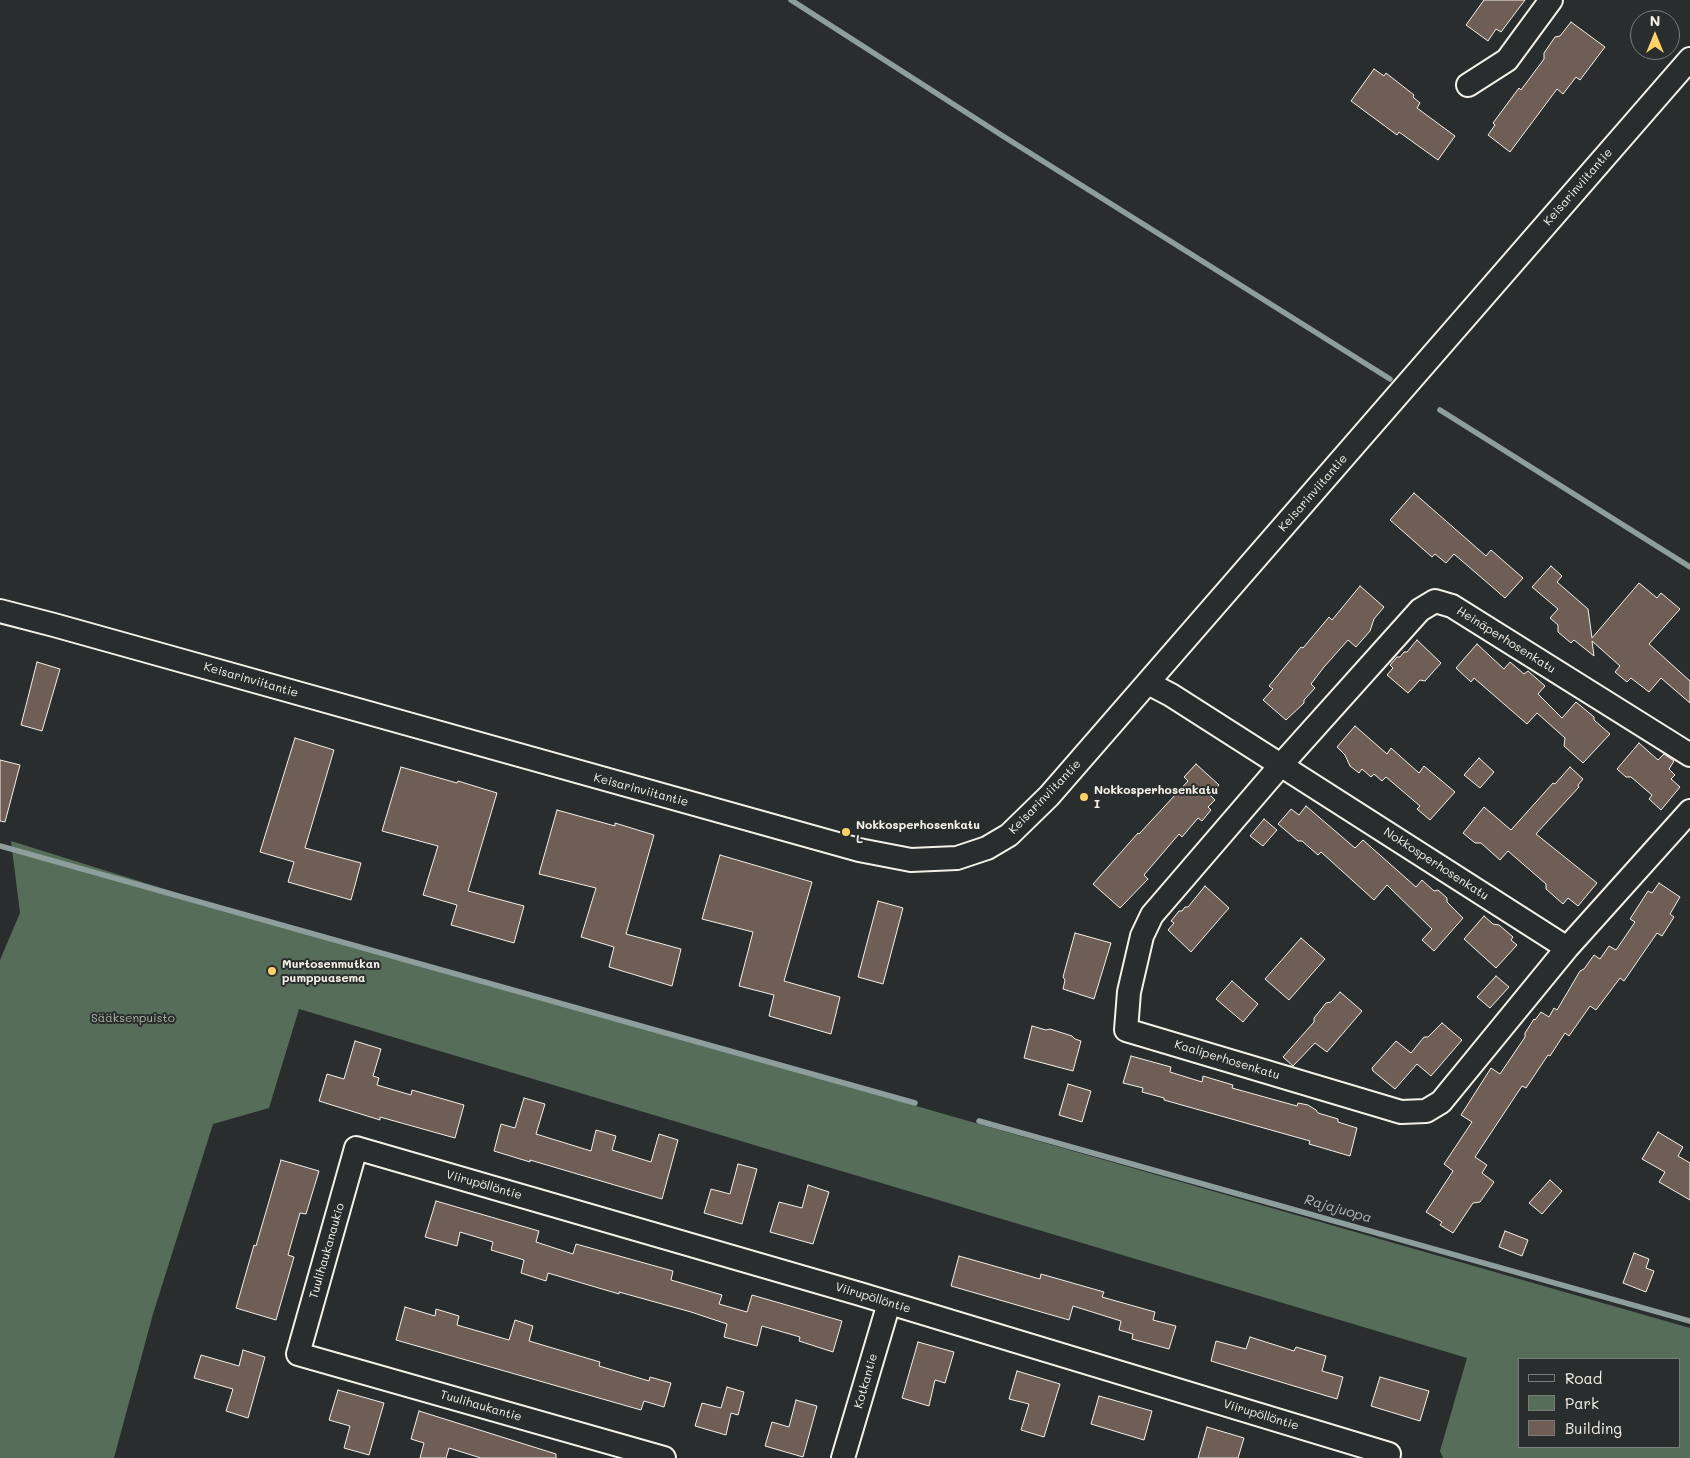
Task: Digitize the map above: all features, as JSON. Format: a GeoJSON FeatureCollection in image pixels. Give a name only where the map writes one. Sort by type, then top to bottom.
{"type":"FeatureCollection","features":[{"type":"Feature","properties":{"kind":"street"},"geometry":{"type":"LineString","coordinates":[[1468,85],[1506,60],[1551,0]]}},
{"type":"Feature","properties":{"kind":"street","name":"Keisarinviitantie"},"geometry":{"type":"LineString","coordinates":[[0,611],[859,850],[911,860],[957,858],[987,848],[1009,835],[1049,796],[1690,59]]}},
{"type":"Feature","properties":{"kind":"street","name":"Heinäperhosenkatu"},"geometry":{"type":"LineString","coordinates":[[1282,766],[1420,610],[1434,601],[1452,606],[1690,755]]}},
{"type":"Feature","properties":{"kind":"street","name":"Nokkosperhosenkatu"},"geometry":{"type":"LineString","coordinates":[[1148,683],[1171,695],[1567,948]]}},
{"type":"Feature","properties":{"kind":"street","name":"Kaaliperhosenkatu"},"geometry":{"type":"LineString","coordinates":[[1282,766],[1152,915],[1142,936],[1129,992],[1126,1030],[1401,1112],[1426,1111],[1440,1102],[1567,948]]}},
{"type":"Feature","properties":{"kind":"street"},"geometry":{"type":"LineString","coordinates":[[1567,948],[1690,811]]}},
{"type":"Feature","properties":{"kind":"street","name":"Viirupöllöntie"},"geometry":{"type":"LineString","coordinates":[[356,1148],[889,1303],[1388,1456]]}},
{"type":"Feature","properties":{"kind":"street","name":"Tuulihaukanaukio"},"geometry":{"type":"LineString","coordinates":[[298,1354],[356,1148]]}},
{"type":"Feature","properties":{"kind":"street","name":"Kotkantie"},"geometry":{"type":"LineString","coordinates":[[843,1458],[889,1303]]}},
{"type":"Feature","properties":{"kind":"street","name":"Tuulihaukantie"},"geometry":{"type":"LineString","coordinates":[[298,1354],[664,1458]]}},
{"type":"Feature","properties":{"kind":"green space","name":"Sääksenpuisto"},"geometry":{"type":"Polygon","coordinates":[[[11,841],[219,906],[1690,1328],[1690,1458],[1443,1458],[1440,1451],[1467,1358],[299,1009],[269,1108],[213,1124],[153,1314],[114,1458],[0,1458],[0,960],[20,913],[11,841]]]}},
{"type":"Feature","properties":{"kind":"building"},"geometry":{"type":"Polygon","coordinates":[[[1484,0],[1525,0],[1501,32],[1496,29],[1488,41],[1466,25],[1484,0]]]}},
{"type":"Feature","properties":{"kind":"building"},"geometry":{"type":"Polygon","coordinates":[[[1571,22],[1605,47],[1580,80],[1576,77],[1563,94],[1557,89],[1510,152],[1488,135],[1495,125],[1493,123],[1544,59],[1544,53],[1555,37],[1560,36],[1571,22]]]}},
{"type":"Feature","properties":{"kind":"building"},"geometry":{"type":"Polygon","coordinates":[[[1374,69],[1384,76],[1386,73],[1414,95],[1413,97],[1420,103],[1417,108],[1455,136],[1438,160],[1399,132],[1397,135],[1351,101],[1374,69]]]}},
{"type":"Feature","properties":{"kind":"building"},"geometry":{"type":"Polygon","coordinates":[[[1414,493],[1486,556],[1491,550],[1523,578],[1505,598],[1454,554],[1446,563],[1435,554],[1432,557],[1390,520],[1414,493]]]}},
{"type":"Feature","properties":{"kind":"building"},"geometry":{"type":"Polygon","coordinates":[[[1551,566],[1562,576],[1557,582],[1588,609],[1592,638],[1639,583],[1657,598],[1661,593],[1680,609],[1649,644],[1690,681],[1690,703],[1661,678],[1649,692],[1631,678],[1627,682],[1615,672],[1620,666],[1592,641],[1594,656],[1574,640],[1571,643],[1558,632],[1558,625],[1550,618],[1558,609],[1532,587],[1551,566]]]}},
{"type":"Feature","properties":{"kind":"building"},"geometry":{"type":"Polygon","coordinates":[[[1360,586],[1384,607],[1374,619],[1370,631],[1356,647],[1348,640],[1324,667],[1311,684],[1315,688],[1304,700],[1304,703],[1286,720],[1263,700],[1273,689],[1269,686],[1301,647],[1303,648],[1329,617],[1332,620],[1360,586]]]}},
{"type":"Feature","properties":{"kind":"building"},"geometry":{"type":"Polygon","coordinates":[[[1417,640],[1441,663],[1425,681],[1420,680],[1408,693],[1387,675],[1393,668],[1390,665],[1397,657],[1407,652],[1417,640]]]}},
{"type":"Feature","properties":{"kind":"building"},"geometry":{"type":"Polygon","coordinates":[[[1477,644],[1504,669],[1510,662],[1524,674],[1528,671],[1545,686],[1538,694],[1562,718],[1576,702],[1610,734],[1583,763],[1564,746],[1565,738],[1537,713],[1527,724],[1474,678],[1471,682],[1456,668],[1477,644]]]}},
{"type":"Feature","properties":{"kind":"building"},"geometry":{"type":"Polygon","coordinates":[[[37,662],[60,669],[42,731],[21,725],[37,662]]]}},
{"type":"Feature","properties":{"kind":"building"},"geometry":{"type":"Polygon","coordinates":[[[1355,726],[1387,754],[1391,748],[1419,773],[1424,766],[1455,792],[1430,820],[1417,809],[1420,806],[1386,777],[1382,781],[1374,774],[1371,777],[1362,769],[1359,773],[1350,766],[1345,755],[1337,747],[1355,726]]]}},
{"type":"Feature","properties":{"kind":"building"},"geometry":{"type":"Polygon","coordinates":[[[295,738],[334,750],[305,848],[361,863],[351,900],[288,882],[294,862],[260,852],[295,738]]]}},
{"type":"Feature","properties":{"kind":"building"},"geometry":{"type":"Polygon","coordinates":[[[1639,743],[1658,760],[1664,754],[1674,761],[1669,769],[1675,775],[1671,779],[1680,787],[1661,810],[1649,799],[1652,795],[1631,777],[1626,777],[1617,769],[1639,743]]]}},
{"type":"Feature","properties":{"kind":"building"},"geometry":{"type":"Polygon","coordinates":[[[1479,758],[1494,772],[1480,788],[1464,775],[1479,758]]]}},
{"type":"Feature","properties":{"kind":"building"},"geometry":{"type":"Polygon","coordinates":[[[0,760],[20,765],[5,822],[0,821],[0,760]]]}},
{"type":"Feature","properties":{"kind":"building"},"geometry":{"type":"Polygon","coordinates":[[[1196,764],[1219,785],[1210,795],[1215,800],[1208,807],[1211,810],[1202,821],[1198,818],[1182,837],[1179,834],[1144,875],[1148,879],[1120,908],[1093,884],[1188,781],[1184,777],[1196,764]]]}},
{"type":"Feature","properties":{"kind":"building"},"geometry":{"type":"Polygon","coordinates":[[[401,767],[497,793],[468,891],[524,906],[514,943],[451,925],[457,905],[423,895],[438,846],[382,831],[401,767]]]}},
{"type":"Feature","properties":{"kind":"building"},"geometry":{"type":"Polygon","coordinates":[[[1570,767],[1583,779],[1578,785],[1579,787],[1536,834],[1597,883],[1578,906],[1568,898],[1563,904],[1546,889],[1546,884],[1508,851],[1500,860],[1481,843],[1475,843],[1463,833],[1484,807],[1511,830],[1570,767]]]}},
{"type":"Feature","properties":{"kind":"building"},"geometry":{"type":"Polygon","coordinates":[[[1306,806],[1355,848],[1363,840],[1416,887],[1422,880],[1434,891],[1438,890],[1447,898],[1447,902],[1463,918],[1434,951],[1422,940],[1432,929],[1387,885],[1374,900],[1321,852],[1318,855],[1278,824],[1291,809],[1299,815],[1306,806]]]}},
{"type":"Feature","properties":{"kind":"building"},"geometry":{"type":"Polygon","coordinates":[[[557,810],[615,826],[615,823],[654,835],[626,934],[681,949],[672,986],[609,967],[614,947],[581,937],[596,888],[539,874],[557,810]]]}},
{"type":"Feature","properties":{"kind":"building"},"geometry":{"type":"Polygon","coordinates":[[[1264,819],[1277,830],[1263,846],[1250,836],[1264,819]]]}},
{"type":"Feature","properties":{"kind":"building"},"geometry":{"type":"Polygon","coordinates":[[[720,855],[812,882],[784,981],[840,997],[831,1034],[769,1016],[774,995],[739,986],[753,932],[702,919],[720,855]]]}},
{"type":"Feature","properties":{"kind":"building"},"geometry":{"type":"Polygon","coordinates":[[[1659,883],[1680,897],[1670,914],[1674,917],[1662,936],[1657,933],[1624,981],[1620,978],[1596,1010],[1590,1006],[1569,1036],[1565,1033],[1526,1088],[1522,1086],[1475,1157],[1487,1165],[1482,1173],[1494,1182],[1480,1202],[1473,1203],[1453,1233],[1440,1225],[1442,1222],[1426,1212],[1453,1171],[1444,1164],[1472,1122],[1461,1115],[1491,1068],[1500,1074],[1525,1037],[1525,1033],[1534,1019],[1541,1012],[1549,1017],[1554,1008],[1557,1010],[1580,971],[1584,969],[1594,955],[1600,959],[1609,946],[1616,950],[1635,922],[1630,919],[1648,891],[1652,893],[1659,883]]]}},
{"type":"Feature","properties":{"kind":"building"},"geometry":{"type":"Polygon","coordinates":[[[1205,886],[1229,908],[1191,952],[1168,930],[1174,923],[1171,921],[1179,911],[1188,907],[1205,886]]]}},
{"type":"Feature","properties":{"kind":"building"},"geometry":{"type":"Polygon","coordinates":[[[878,901],[903,908],[883,984],[858,977],[878,901]]]}},
{"type":"Feature","properties":{"kind":"building"},"geometry":{"type":"Polygon","coordinates":[[[1484,916],[1493,924],[1499,925],[1513,937],[1511,940],[1517,945],[1496,968],[1464,939],[1484,916]]]}},
{"type":"Feature","properties":{"kind":"building"},"geometry":{"type":"Polygon","coordinates":[[[1075,933],[1111,943],[1094,999],[1063,989],[1065,980],[1063,977],[1075,933]]]}},
{"type":"Feature","properties":{"kind":"building"},"geometry":{"type":"Polygon","coordinates":[[[1301,938],[1325,959],[1289,1000],[1265,979],[1301,938]]]}},
{"type":"Feature","properties":{"kind":"building"},"geometry":{"type":"Polygon","coordinates":[[[1496,976],[1509,987],[1490,1008],[1477,997],[1496,976]]]}},
{"type":"Feature","properties":{"kind":"building"},"geometry":{"type":"Polygon","coordinates":[[[1232,981],[1258,1004],[1243,1022],[1216,999],[1232,981]]]}},
{"type":"Feature","properties":{"kind":"building"},"geometry":{"type":"Polygon","coordinates":[[[1340,992],[1362,1011],[1327,1052],[1315,1043],[1293,1066],[1283,1057],[1314,1022],[1314,1018],[1326,1003],[1331,1002],[1340,992]]]}},
{"type":"Feature","properties":{"kind":"building"},"geometry":{"type":"Polygon","coordinates":[[[1442,1023],[1462,1040],[1431,1076],[1417,1064],[1395,1089],[1373,1071],[1372,1068],[1396,1041],[1411,1053],[1424,1037],[1428,1037],[1442,1023]]]}},
{"type":"Feature","properties":{"kind":"building"},"geometry":{"type":"Polygon","coordinates":[[[1032,1026],[1046,1030],[1050,1029],[1081,1041],[1073,1071],[1024,1058],[1032,1026]]]}},
{"type":"Feature","properties":{"kind":"building"},"geometry":{"type":"Polygon","coordinates":[[[355,1041],[381,1049],[373,1076],[379,1078],[377,1085],[411,1095],[412,1090],[464,1105],[455,1138],[380,1117],[380,1120],[319,1101],[327,1074],[344,1079],[355,1041]]]}},
{"type":"Feature","properties":{"kind":"building"},"geometry":{"type":"Polygon","coordinates":[[[1131,1056],[1171,1067],[1170,1072],[1202,1082],[1203,1076],[1233,1085],[1232,1088],[1297,1106],[1298,1103],[1308,1105],[1318,1113],[1338,1119],[1338,1122],[1357,1128],[1350,1156],[1309,1144],[1310,1141],[1164,1100],[1164,1098],[1142,1092],[1143,1088],[1123,1083],[1131,1056]]]}},
{"type":"Feature","properties":{"kind":"building"},"geometry":{"type":"Polygon","coordinates":[[[1068,1084],[1091,1091],[1082,1122],[1059,1115],[1068,1084]]]}},
{"type":"Feature","properties":{"kind":"building"},"geometry":{"type":"Polygon","coordinates":[[[524,1098],[545,1104],[536,1134],[591,1151],[596,1130],[616,1136],[612,1150],[651,1162],[659,1134],[678,1140],[662,1199],[494,1151],[501,1124],[515,1128],[524,1098]]]}},
{"type":"Feature","properties":{"kind":"building"},"geometry":{"type":"Polygon","coordinates":[[[1658,1132],[1683,1147],[1678,1156],[1690,1163],[1690,1200],[1659,1182],[1665,1172],[1642,1159],[1658,1132]]]}},
{"type":"Feature","properties":{"kind":"building"},"geometry":{"type":"Polygon","coordinates":[[[281,1160],[319,1171],[306,1214],[300,1213],[288,1255],[294,1257],[276,1320],[236,1308],[281,1160]]]}},
{"type":"Feature","properties":{"kind":"building"},"geometry":{"type":"Polygon","coordinates":[[[738,1164],[757,1169],[742,1224],[704,1213],[711,1189],[730,1194],[738,1164]]]}},
{"type":"Feature","properties":{"kind":"building"},"geometry":{"type":"Polygon","coordinates":[[[1550,1180],[1562,1191],[1542,1214],[1529,1203],[1550,1180]]]}},
{"type":"Feature","properties":{"kind":"building"},"geometry":{"type":"Polygon","coordinates":[[[808,1185],[829,1192],[813,1244],[770,1232],[779,1202],[802,1208],[808,1185]]]}},
{"type":"Feature","properties":{"kind":"building"},"geometry":{"type":"Polygon","coordinates":[[[436,1201],[539,1231],[536,1242],[573,1254],[576,1244],[673,1271],[671,1280],[722,1295],[719,1304],[747,1312],[752,1295],[842,1321],[833,1352],[799,1341],[800,1337],[762,1326],[757,1346],[724,1337],[727,1324],[691,1312],[619,1292],[619,1294],[548,1273],[546,1281],[521,1273],[524,1260],[491,1250],[493,1242],[460,1232],[457,1246],[425,1237],[436,1201]]]}},
{"type":"Feature","properties":{"kind":"building"},"geometry":{"type":"Polygon","coordinates":[[[1505,1231],[1528,1240],[1522,1256],[1499,1247],[1505,1231]]]}},
{"type":"Feature","properties":{"kind":"building"},"geometry":{"type":"Polygon","coordinates":[[[1634,1253],[1649,1259],[1646,1268],[1654,1271],[1646,1292],[1623,1283],[1634,1253]]]}},
{"type":"Feature","properties":{"kind":"building"},"geometry":{"type":"Polygon","coordinates":[[[959,1256],[1040,1279],[1041,1274],[1104,1292],[1102,1297],[1155,1312],[1153,1320],[1176,1326],[1169,1349],[1132,1339],[1133,1334],[1119,1330],[1121,1321],[1073,1306],[1069,1320],[951,1286],[959,1256]]]}},
{"type":"Feature","properties":{"kind":"building"},"geometry":{"type":"Polygon","coordinates":[[[405,1307],[435,1316],[436,1309],[459,1316],[457,1325],[509,1340],[515,1320],[533,1326],[529,1341],[600,1362],[599,1366],[649,1381],[650,1377],[671,1383],[664,1407],[644,1401],[641,1410],[396,1340],[405,1307]]]}},
{"type":"Feature","properties":{"kind":"building"},"geometry":{"type":"Polygon","coordinates":[[[1250,1337],[1294,1351],[1296,1347],[1326,1356],[1322,1371],[1343,1377],[1337,1399],[1211,1361],[1216,1341],[1246,1349],[1250,1337]]]}},
{"type":"Feature","properties":{"kind":"building"},"geometry":{"type":"Polygon","coordinates":[[[918,1342],[954,1352],[945,1383],[935,1380],[929,1406],[902,1398],[918,1342]]]}},
{"type":"Feature","properties":{"kind":"building"},"geometry":{"type":"Polygon","coordinates":[[[243,1350],[265,1357],[248,1418],[226,1411],[233,1389],[194,1378],[201,1355],[239,1366],[243,1350]]]}},
{"type":"Feature","properties":{"kind":"building"},"geometry":{"type":"Polygon","coordinates":[[[1017,1371],[1060,1384],[1044,1437],[1021,1430],[1029,1404],[1009,1399],[1017,1371]]]}},
{"type":"Feature","properties":{"kind":"building"},"geometry":{"type":"Polygon","coordinates":[[[1380,1377],[1429,1391],[1420,1421],[1371,1406],[1380,1377]]]}},
{"type":"Feature","properties":{"kind":"building"},"geometry":{"type":"Polygon","coordinates":[[[727,1387],[744,1392],[738,1415],[731,1413],[726,1435],[695,1426],[702,1403],[721,1408],[727,1387]]]}},
{"type":"Feature","properties":{"kind":"building"},"geometry":{"type":"Polygon","coordinates":[[[338,1390],[384,1403],[369,1455],[344,1448],[350,1426],[329,1420],[338,1390]]]}},
{"type":"Feature","properties":{"kind":"building"},"geometry":{"type":"Polygon","coordinates":[[[1099,1396],[1152,1411],[1144,1440],[1091,1424],[1099,1396]]]}},
{"type":"Feature","properties":{"kind":"building"},"geometry":{"type":"Polygon","coordinates":[[[796,1400],[817,1406],[803,1457],[765,1446],[772,1422],[789,1427],[796,1400]]]}},
{"type":"Feature","properties":{"kind":"building"},"geometry":{"type":"Polygon","coordinates":[[[419,1411],[556,1454],[556,1458],[481,1458],[449,1448],[446,1458],[420,1458],[424,1443],[411,1439],[419,1411]]]}},
{"type":"Feature","properties":{"kind":"building"},"geometry":{"type":"Polygon","coordinates":[[[1207,1427],[1244,1438],[1238,1458],[1198,1458],[1207,1427]]]}},
{"type":"Feature","properties":{"kind":"waterway"},"geometry":{"type":"LineString","coordinates":[[791,0],[1006,138],[1390,379]]}},
{"type":"Feature","properties":{"kind":"waterway"},"geometry":{"type":"LineString","coordinates":[[1440,410],[1690,567]]}},
{"type":"Feature","properties":{"kind":"waterway"},"geometry":{"type":"LineString","coordinates":[[0,846],[915,1103]]}},
{"type":"Feature","properties":{"kind":"waterway","name":"Rajajuopa"},"geometry":{"type":"LineString","coordinates":[[979,1121],[1690,1321]]}},
{"type":"Feature","properties":{"kind":"place","name":"Nokkosperhosenkatu I"},"geometry":{"type":"Point","coordinates":[1084,797]}},
{"type":"Feature","properties":{"kind":"place","name":"Nokkosperhosenkatu L"},"geometry":{"type":"Point","coordinates":[846,832]}},
{"type":"Feature","properties":{"kind":"place","name":"Murtosenmutkan pumppuasema"},"geometry":{"type":"Point","coordinates":[272,971]}}]}
